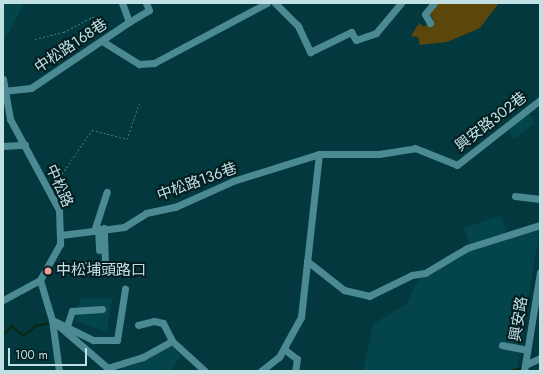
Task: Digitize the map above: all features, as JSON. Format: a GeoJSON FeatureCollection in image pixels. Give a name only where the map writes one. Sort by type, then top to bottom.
{"type":"FeatureCollection","features":[{"type":"Feature","properties":{"kind":"street","name":"中松路168巷"},"geometry":{"type":"LineString","coordinates":[[4,90],[31,88],[67,60],[102,41],[129,22],[122,3]]}},
{"type":"Feature","properties":{"kind":"street"},"geometry":{"type":"LineString","coordinates":[[129,22],[149,10],[146,3]]}},
{"type":"Feature","properties":{"kind":"street"},"geometry":{"type":"LineString","coordinates":[[102,41],[139,64],[154,63],[267,3]]}},
{"type":"Feature","properties":{"kind":"street"},"geometry":{"type":"LineString","coordinates":[[275,3],[301,31],[310,52],[351,32],[356,40],[376,34],[401,3]]}},
{"type":"Feature","properties":{"kind":"street"},"geometry":{"type":"LineString","coordinates":[[430,23],[425,14],[434,3]]}},
{"type":"Feature","properties":{"kind":"street","name":"中松路"},"geometry":{"type":"LineString","coordinates":[[3,79],[10,118],[50,190],[59,210],[62,235],[58,252],[40,280]]}},
{"type":"Feature","properties":{"kind":"street","name":"興安路302巷"},"geometry":{"type":"LineString","coordinates":[[319,154],[379,154],[415,148],[457,165],[540,100]]}},
{"type":"Feature","properties":{"kind":"street"},"geometry":{"type":"LineString","coordinates":[[3,146],[24,145]]}},
{"type":"Feature","properties":{"kind":"street"},"geometry":{"type":"LineString","coordinates":[[261,371],[284,349],[301,317],[319,154]]}},
{"type":"Feature","properties":{"kind":"street","name":"中松路136巷"},"geometry":{"type":"LineString","coordinates":[[62,235],[99,228],[124,227],[146,213],[175,207],[233,181],[319,154]]}},
{"type":"Feature","properties":{"kind":"street"},"geometry":{"type":"LineString","coordinates":[[99,250],[99,228],[107,192]]}},
{"type":"Feature","properties":{"kind":"street"},"geometry":{"type":"LineString","coordinates":[[515,196],[540,199]]}},
{"type":"Feature","properties":{"kind":"street"},"geometry":{"type":"LineString","coordinates":[[307,262],[344,290],[369,296],[412,275],[425,273],[467,248],[540,225]]}},
{"type":"Feature","properties":{"kind":"street"},"geometry":{"type":"LineString","coordinates":[[86,265],[101,268],[106,264],[99,228]]}},
{"type":"Feature","properties":{"kind":"street","name":"興安路"},"geometry":{"type":"LineString","coordinates":[[524,368],[540,272]]}},
{"type":"Feature","properties":{"kind":"street"},"geometry":{"type":"LineString","coordinates":[[3,300],[40,280],[52,320],[59,371]]}},
{"type":"Feature","properties":{"kind":"street"},"geometry":{"type":"LineString","coordinates":[[52,320],[93,340],[117,340],[125,289]]}},
{"type":"Feature","properties":{"kind":"street"},"geometry":{"type":"LineString","coordinates":[[67,326],[72,311],[102,309]]}},
{"type":"Feature","properties":{"kind":"street"},"geometry":{"type":"LineString","coordinates":[[52,320],[109,369],[143,356],[172,341]]}},
{"type":"Feature","properties":{"kind":"street"},"geometry":{"type":"LineString","coordinates":[[138,325],[154,321],[163,323],[172,341],[205,371]]}},
{"type":"Feature","properties":{"kind":"street"},"geometry":{"type":"LineString","coordinates":[[502,345],[527,350]]}},
{"type":"Feature","properties":{"kind":"street"},"geometry":{"type":"LineString","coordinates":[[284,349],[297,358],[295,371]]}},
{"type":"Feature","properties":{"kind":"street"},"geometry":{"type":"LineString","coordinates":[[524,368],[540,358]]}},
{"type":"Feature","properties":{"kind":"path"},"geometry":{"type":"LineString","coordinates":[[35,39],[64,32],[98,16],[104,18],[111,35]]}},
{"type":"Feature","properties":{"kind":"path"},"geometry":{"type":"LineString","coordinates":[[50,190],[92,130],[127,140],[140,102]]}},
{"type":"Feature","properties":{"kind":"shaded area"},"geometry":{"type":"Polygon","coordinates":[[[3,3],[24,3],[3,44],[3,3]]]}},
{"type":"Feature","properties":{"kind":"shaded area"},"geometry":{"type":"Polygon","coordinates":[[[437,3],[499,3],[480,28],[447,42],[420,45],[418,37],[411,36],[419,23],[424,27],[433,19],[429,13],[437,3]]]}},
{"type":"Feature","properties":{"kind":"shaded area"},"geometry":{"type":"Polygon","coordinates":[[[529,113],[535,123],[514,139],[506,126],[529,113]]]}},
{"type":"Feature","properties":{"kind":"shaded area"},"geometry":{"type":"Polygon","coordinates":[[[501,215],[507,234],[540,226],[517,370],[363,371],[373,324],[406,304],[421,276],[470,245],[464,228],[501,215]]]}},
{"type":"Feature","properties":{"kind":"shaded area"},"geometry":{"type":"Polygon","coordinates":[[[80,298],[112,299],[107,332],[75,321],[80,298]]]}},
{"type":"Feature","properties":{"kind":"shaded area"},"geometry":{"type":"Polygon","coordinates":[[[170,344],[181,356],[170,371],[118,369],[170,344]]]}},
{"type":"Feature","properties":{"kind":"waterway"},"geometry":{"type":"LineString","coordinates":[[3,335],[12,326],[24,336],[36,326],[50,323]]}},
{"type":"Feature","properties":{"kind":"waterway"},"geometry":{"type":"LineString","coordinates":[[510,371],[522,368]]}},
{"type":"Feature","properties":{"kind":"place","name":"中松埔頭路口"},"geometry":{"type":"Point","coordinates":[48,271]}}]}
